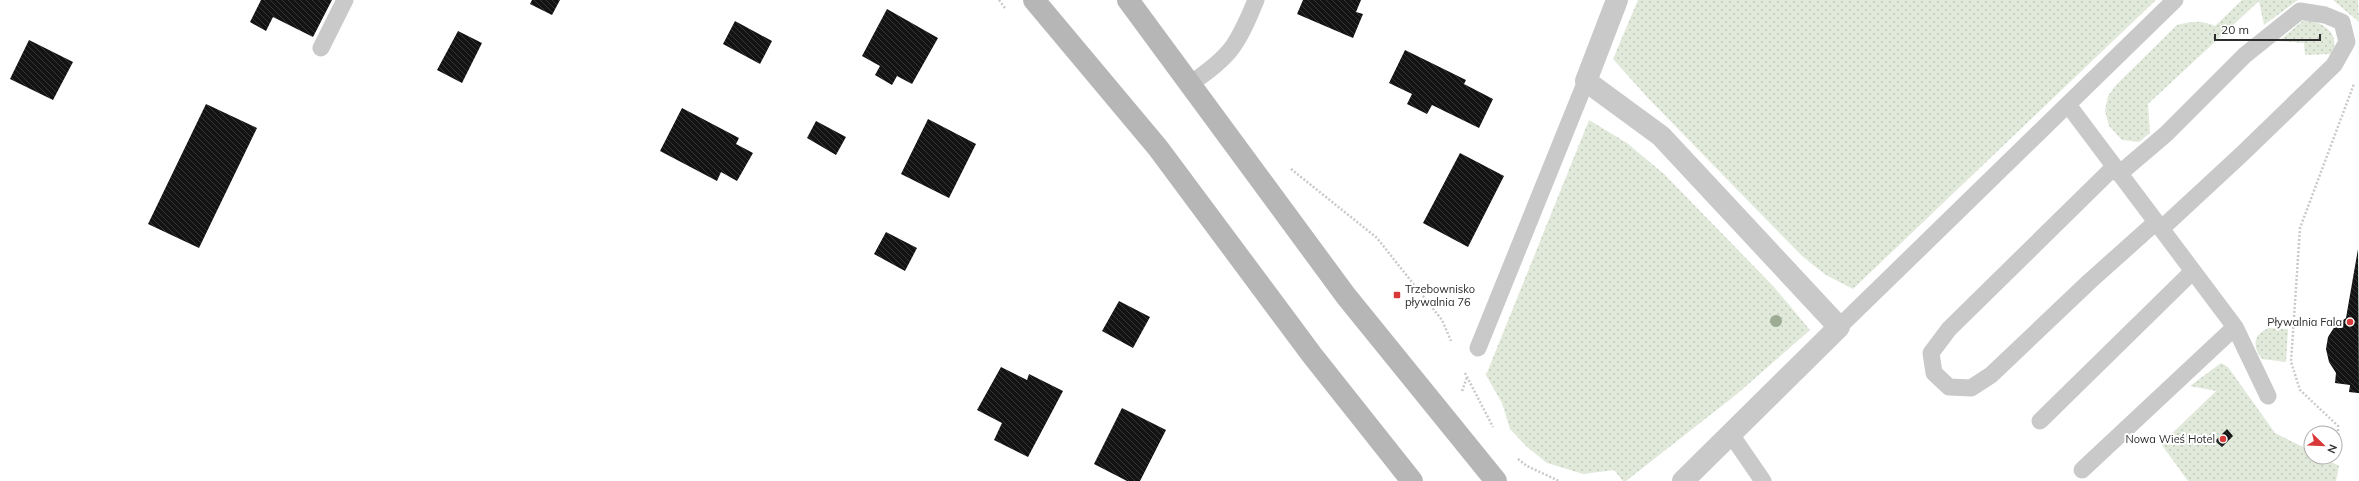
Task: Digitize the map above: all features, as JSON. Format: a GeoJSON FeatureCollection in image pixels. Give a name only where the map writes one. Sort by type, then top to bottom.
{"type":"FeatureCollection","features":[{"type":"Feature","properties":{"kind":"main road"},"geometry":{"type":"LineString","coordinates":[[1034,0],[1158,148],[1312,355],[1412,481]]}},
{"type":"Feature","properties":{"kind":"main road"},"geometry":{"type":"LineString","coordinates":[[1128,0],[1346,296],[1496,481]]}},
{"type":"Feature","properties":{"kind":"street"},"geometry":{"type":"LineString","coordinates":[[1617,0],[1586,82],[1661,136],[1839,327],[1683,481]]}},
{"type":"Feature","properties":{"kind":"lane"},"geometry":{"type":"LineString","coordinates":[[321,48],[345,0]]}},
{"type":"Feature","properties":{"kind":"lane"},"geometry":{"type":"LineString","coordinates":[[1190,84],[1216,66],[1233,47],[1243,32],[1256,0]]}},
{"type":"Feature","properties":{"kind":"lane"},"geometry":{"type":"LineString","coordinates":[[1839,327],[2069,106],[2175,0]]}},
{"type":"Feature","properties":{"kind":"lane"},"geometry":{"type":"LineString","coordinates":[[2300,11],[2325,15],[2342,22],[2352,36],[2334,65],[2242,154],[2159,226],[2090,281],[1991,375],[1972,388],[1949,387],[1934,373],[1931,354],[1949,329],[2117,170],[2166,134],[2245,56],[2300,11]]}},
{"type":"Feature","properties":{"kind":"lane"},"geometry":{"type":"LineString","coordinates":[[1478,348],[1586,82]]}},
{"type":"Feature","properties":{"kind":"lane"},"geometry":{"type":"LineString","coordinates":[[2069,106],[2235,327],[2268,396]]}},
{"type":"Feature","properties":{"kind":"lane"},"geometry":{"type":"LineString","coordinates":[[2040,421],[2193,271]]}},
{"type":"Feature","properties":{"kind":"lane"},"geometry":{"type":"LineString","coordinates":[[2082,470],[2235,327]]}},
{"type":"Feature","properties":{"kind":"lane"},"geometry":{"type":"LineString","coordinates":[[1730,433],[1763,481]]}},
{"type":"Feature","properties":{"kind":"path"},"geometry":{"type":"LineString","coordinates":[[2337,425],[2300,390],[2291,362],[2300,228],[2353,92],[2355,78]]}},
{"type":"Feature","properties":{"kind":"path"},"geometry":{"type":"LineString","coordinates":[[1285,164],[1377,238],[1442,320],[1455,348]]}},
{"type":"Feature","properties":{"kind":"path"},"geometry":{"type":"LineString","coordinates":[[1464,370],[1494,429]]}},
{"type":"Feature","properties":{"kind":"path"},"geometry":{"type":"LineString","coordinates":[[1517,458],[1527,466],[1559,481]]}},
{"type":"Feature","properties":{"kind":"shaded area"},"geometry":{"type":"Polygon","coordinates":[[[1638,0],[2156,0],[1853,289],[1826,275],[1802,256],[1648,98],[1613,59],[1638,0]]]}},
{"type":"Feature","properties":{"kind":"shaded area"},"geometry":{"type":"Polygon","coordinates":[[[2242,0],[2298,0],[2264,25],[2259,1],[2148,104],[2150,133],[2139,142],[2122,140],[2109,126],[2105,111],[2108,96],[2116,85],[2177,25],[2196,22],[2215,26],[2242,0]]]}},
{"type":"Feature","properties":{"kind":"shaded area"},"geometry":{"type":"Polygon","coordinates":[[[2333,0],[2358,0],[2359,22],[2333,0]]]}},
{"type":"Feature","properties":{"kind":"shaded area"},"geometry":{"type":"Polygon","coordinates":[[[2305,19],[2318,23],[2329,30],[2334,40],[2332,54],[2305,55],[2304,43],[2279,41],[2305,19]]]}},
{"type":"Feature","properties":{"kind":"shaded area"},"geometry":{"type":"Polygon","coordinates":[[[1589,120],[1627,143],[1664,174],[1774,287],[1810,330],[1737,394],[1626,481],[1623,481],[1614,470],[1583,474],[1547,463],[1527,447],[1510,429],[1502,403],[1486,375],[1589,120]]]}},
{"type":"Feature","properties":{"kind":"shaded area"},"geometry":{"type":"Polygon","coordinates":[[[2269,328],[2288,329],[2286,362],[2262,359],[2257,350],[2257,337],[2269,328]]]}},
{"type":"Feature","properties":{"kind":"shaded area"},"geometry":{"type":"Polygon","coordinates":[[[2221,363],[2228,367],[2275,433],[2303,447],[2303,465],[2337,465],[2339,466],[2336,481],[2188,481],[2161,444],[2216,391],[2190,386],[2221,363]]]}},
{"type":"Feature","properties":{"kind":"building"},"geometry":{"type":"Polygon","coordinates":[[[261,0],[332,0],[313,37],[273,17],[266,31],[250,22],[261,0]]]}},
{"type":"Feature","properties":{"kind":"building"},"geometry":{"type":"Polygon","coordinates":[[[532,0],[560,0],[552,15],[530,4],[532,0]]]}},
{"type":"Feature","properties":{"kind":"building"},"geometry":{"type":"Polygon","coordinates":[[[1303,0],[1361,0],[1356,12],[1363,14],[1353,38],[1297,14],[1303,0]]]}},
{"type":"Feature","properties":{"kind":"building"},"geometry":{"type":"Polygon","coordinates":[[[887,9],[938,38],[912,84],[897,76],[892,85],[875,75],[880,66],[862,56],[887,9]]]}},
{"type":"Feature","properties":{"kind":"building"},"geometry":{"type":"Polygon","coordinates":[[[735,21],[772,41],[760,64],[723,44],[735,21]]]}},
{"type":"Feature","properties":{"kind":"building"},"geometry":{"type":"Polygon","coordinates":[[[458,31],[482,43],[462,83],[437,70],[458,31]]]}},
{"type":"Feature","properties":{"kind":"building"},"geometry":{"type":"Polygon","coordinates":[[[29,40],[73,62],[53,100],[10,79],[29,40]]]}},
{"type":"Feature","properties":{"kind":"building"},"geometry":{"type":"Polygon","coordinates":[[[1405,50],[1466,80],[1464,84],[1493,99],[1479,128],[1432,105],[1427,114],[1407,104],[1412,94],[1389,83],[1405,50]]]}},
{"type":"Feature","properties":{"kind":"building"},"geometry":{"type":"Polygon","coordinates":[[[206,104],[257,128],[199,248],[148,224],[206,104]]]}},
{"type":"Feature","properties":{"kind":"building"},"geometry":{"type":"Polygon","coordinates":[[[682,108],[739,138],[736,144],[753,153],[737,181],[721,172],[717,181],[660,151],[682,108]]]}},
{"type":"Feature","properties":{"kind":"building"},"geometry":{"type":"Polygon","coordinates":[[[928,119],[976,144],[949,198],[901,174],[928,119]]]}},
{"type":"Feature","properties":{"kind":"building"},"geometry":{"type":"Polygon","coordinates":[[[816,121],[846,137],[836,155],[807,138],[816,121]]]}},
{"type":"Feature","properties":{"kind":"building"},"geometry":{"type":"Polygon","coordinates":[[[1460,153],[1504,176],[1468,247],[1423,223],[1460,153]]]}},
{"type":"Feature","properties":{"kind":"building"},"geometry":{"type":"Polygon","coordinates":[[[886,232],[917,248],[905,271],[874,254],[886,232]]]}},
{"type":"Feature","properties":{"kind":"building","name":"Pływalnia Fala"},"geometry":{"type":"Polygon","coordinates":[[[2358,249],[2359,393],[2349,392],[2350,385],[2335,383],[2336,373],[2329,362],[2326,349],[2328,337],[2335,326],[2346,318],[2358,249]]]}},
{"type":"Feature","properties":{"kind":"building"},"geometry":{"type":"Polygon","coordinates":[[[1119,301],[1150,317],[1133,348],[1102,331],[1119,301]]]}},
{"type":"Feature","properties":{"kind":"building"},"geometry":{"type":"Polygon","coordinates":[[[1001,367],[1027,380],[1029,374],[1063,391],[1028,457],[994,440],[1002,423],[977,410],[1001,367]]]}},
{"type":"Feature","properties":{"kind":"building"},"geometry":{"type":"Polygon","coordinates":[[[1122,408],[1166,430],[1140,481],[1127,481],[1094,464],[1122,408]]]}},
{"type":"Feature","properties":{"kind":"building","name":"Nowa Wieś Hotel"},"geometry":{"type":"Polygon","coordinates":[[[2227,429],[2233,436],[2222,447],[2215,441],[2227,429]]]}},
{"type":"Feature","properties":{"kind":"place","name":"Trzebownisko pływalnia 76"},"geometry":{"type":"Point","coordinates":[1397,295]}},
{"type":"Feature","properties":{"kind":"place","name":"Pływalnia Fala"},"geometry":{"type":"Point","coordinates":[2350,322]}},
{"type":"Feature","properties":{"kind":"place","name":"Nowa Wieś Hotel"},"geometry":{"type":"Point","coordinates":[2223,439]}}]}
